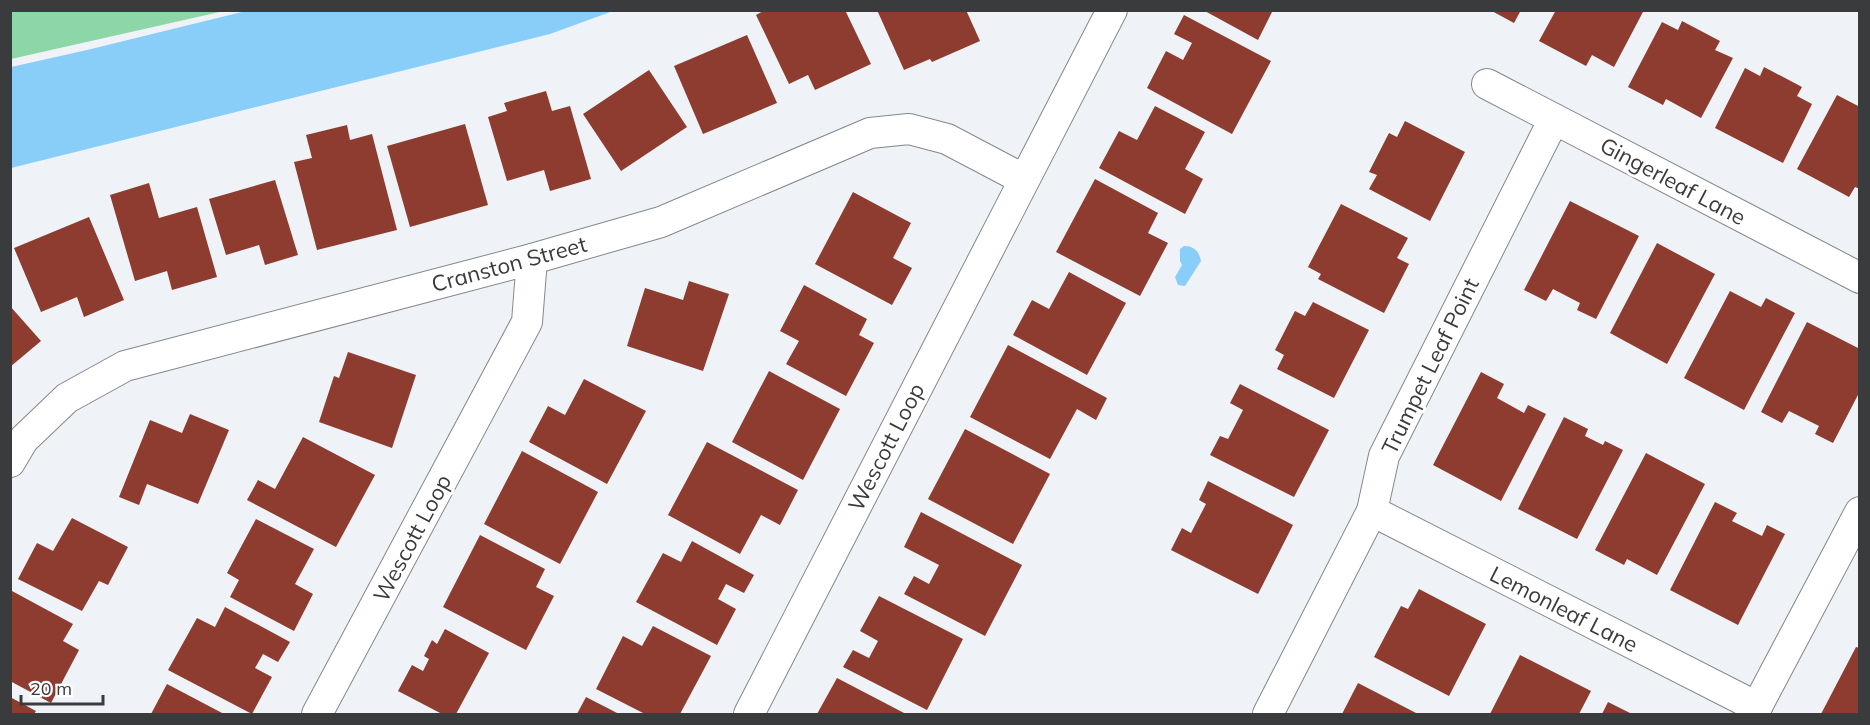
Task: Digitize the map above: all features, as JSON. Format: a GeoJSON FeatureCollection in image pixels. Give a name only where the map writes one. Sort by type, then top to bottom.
{"type":"FeatureCollection","features":[{"type":"Feature","properties":{"kind":"street","name":"Wescott Loop"},"geometry":{"type":"LineString","coordinates":[[749,714],[1112,10]]}},
{"type":"Feature","properties":{"kind":"street","name":"Gingerleaf Lane"},"geometry":{"type":"LineString","coordinates":[[1487,84],[1860,278]]}},
{"type":"Feature","properties":{"kind":"street","name":"Trumpet Leaf Point"},"geometry":{"type":"LineString","coordinates":[[1268,714],[1372,512],[1384,456],[1554,118]]}},
{"type":"Feature","properties":{"kind":"street","name":"Cranston Street"},"geometry":{"type":"LineString","coordinates":[[10,462],[23,440],[67,398],[125,366],[532,259],[661,222],[870,133],[909,129],[946,139],[1023,180]]}},
{"type":"Feature","properties":{"kind":"street","name":"Wescott Loop"},"geometry":{"type":"LineString","coordinates":[[317,714],[527,322],[532,259]]}},
{"type":"Feature","properties":{"kind":"street","name":"Lemonleaf Lane"},"geometry":{"type":"LineString","coordinates":[[1372,512],[1755,711]]}},
{"type":"Feature","properties":{"kind":"street"},"geometry":{"type":"LineString","coordinates":[[1755,711],[1860,512]]}},
{"type":"Feature","properties":{"kind":"green space"},"geometry":{"type":"Polygon","coordinates":[[[11,10],[224,10],[224,11],[11,59],[11,10]]]}},
{"type":"Feature","properties":{"kind":"water"},"geometry":{"type":"Polygon","coordinates":[[[246,11],[613,11],[550,34],[11,168],[11,67],[246,11]]]}},
{"type":"Feature","properties":{"kind":"water"},"geometry":{"type":"Polygon","coordinates":[[[1184,246],[1196,250],[1201,261],[1185,286],[1178,285],[1175,277],[1182,265],[1180,249],[1184,246]]]}},
{"type":"Feature","properties":{"kind":"building"},"geometry":{"type":"Polygon","coordinates":[[[765,10],[845,10],[871,64],[815,90],[808,75],[789,84],[756,15],[765,10]]]}},
{"type":"Feature","properties":{"kind":"building"},"geometry":{"type":"Polygon","coordinates":[[[877,10],[966,10],[980,41],[932,62],[930,59],[904,70],[877,10]]]}},
{"type":"Feature","properties":{"kind":"building"},"geometry":{"type":"Polygon","coordinates":[[[1203,10],[1273,10],[1258,40],[1203,10]]]}},
{"type":"Feature","properties":{"kind":"building"},"geometry":{"type":"Polygon","coordinates":[[[1490,10],[1521,10],[1514,23],[1490,10]]]}},
{"type":"Feature","properties":{"kind":"building"},"geometry":{"type":"Polygon","coordinates":[[[1556,10],[1644,10],[1614,67],[1592,55],[1586,66],[1539,41],[1556,10]]]}},
{"type":"Feature","properties":{"kind":"building"},"geometry":{"type":"Polygon","coordinates":[[[1184,15],[1271,61],[1232,134],[1147,88],[1166,51],[1183,60],[1192,43],[1174,34],[1184,15]]]}},
{"type":"Feature","properties":{"kind":"building"},"geometry":{"type":"Polygon","coordinates":[[[1682,21],[1720,41],[1715,50],[1733,58],[1701,118],[1666,99],[1663,105],[1628,87],[1662,22],[1678,30],[1682,21]]]}},
{"type":"Feature","properties":{"kind":"building"},"geometry":{"type":"Polygon","coordinates":[[[747,35],[777,103],[703,134],[674,66],[747,35]]]}},
{"type":"Feature","properties":{"kind":"building"},"geometry":{"type":"Polygon","coordinates":[[[1764,67],[1802,87],[1797,96],[1812,104],[1783,163],[1715,128],[1745,68],[1760,76],[1764,67]]]}},
{"type":"Feature","properties":{"kind":"building"},"geometry":{"type":"Polygon","coordinates":[[[649,70],[687,127],[621,171],[583,114],[649,70]]]}},
{"type":"Feature","properties":{"kind":"building"},"geometry":{"type":"Polygon","coordinates":[[[546,91],[552,111],[570,106],[591,179],[550,191],[544,170],[507,181],[488,117],[507,111],[504,103],[546,91]]]}},
{"type":"Feature","properties":{"kind":"building"},"geometry":{"type":"Polygon","coordinates":[[[1837,95],[1860,107],[1860,189],[1855,187],[1849,197],[1797,169],[1837,95]]]}},
{"type":"Feature","properties":{"kind":"building"},"geometry":{"type":"Polygon","coordinates":[[[1155,106],[1205,132],[1185,169],[1203,179],[1185,214],[1099,168],[1119,131],[1137,140],[1155,106]]]}},
{"type":"Feature","properties":{"kind":"building"},"geometry":{"type":"Polygon","coordinates":[[[1405,121],[1465,152],[1430,221],[1369,189],[1377,175],[1369,172],[1389,133],[1397,137],[1405,121]]]}},
{"type":"Feature","properties":{"kind":"building"},"geometry":{"type":"Polygon","coordinates":[[[465,124],[488,205],[410,227],[387,146],[465,124]]]}},
{"type":"Feature","properties":{"kind":"building"},"geometry":{"type":"Polygon","coordinates":[[[347,125],[350,140],[372,134],[397,230],[317,250],[294,162],[312,158],[306,135],[347,125]]]}},
{"type":"Feature","properties":{"kind":"building"},"geometry":{"type":"Polygon","coordinates":[[[1095,179],[1158,213],[1148,233],[1168,243],[1140,296],[1056,252],[1095,179]]]}},
{"type":"Feature","properties":{"kind":"building"},"geometry":{"type":"Polygon","coordinates":[[[275,180],[298,255],[265,265],[259,245],[226,255],[209,199],[275,180]]]}},
{"type":"Feature","properties":{"kind":"building"},"geometry":{"type":"Polygon","coordinates":[[[149,183],[159,218],[197,207],[217,277],[172,290],[167,271],[135,281],[110,195],[149,183]]]}},
{"type":"Feature","properties":{"kind":"building"},"geometry":{"type":"Polygon","coordinates":[[[853,192],[911,223],[893,258],[912,268],[892,305],[815,264],[853,192]]]}},
{"type":"Feature","properties":{"kind":"building"},"geometry":{"type":"Polygon","coordinates":[[[1570,201],[1639,236],[1596,319],[1577,310],[1580,303],[1553,289],[1546,301],[1524,290],[1570,201]]]}},
{"type":"Feature","properties":{"kind":"building"},"geometry":{"type":"Polygon","coordinates":[[[1341,204],[1408,238],[1397,258],[1409,264],[1384,313],[1318,279],[1321,274],[1308,267],[1341,204]]]}},
{"type":"Feature","properties":{"kind":"building"},"geometry":{"type":"Polygon","coordinates":[[[89,217],[124,300],[84,317],[77,297],[41,312],[14,248],[89,217]]]}},
{"type":"Feature","properties":{"kind":"building"},"geometry":{"type":"Polygon","coordinates":[[[1657,243],[1715,274],[1667,364],[1610,333],[1657,243]]]}},
{"type":"Feature","properties":{"kind":"building"},"geometry":{"type":"Polygon","coordinates":[[[1069,272],[1126,303],[1087,375],[1013,335],[1032,300],[1049,309],[1069,272]]]}},
{"type":"Feature","properties":{"kind":"building"},"geometry":{"type":"Polygon","coordinates":[[[689,281],[729,294],[703,371],[627,346],[645,288],[683,300],[689,281]]]}},
{"type":"Feature","properties":{"kind":"building"},"geometry":{"type":"Polygon","coordinates":[[[804,285],[867,319],[859,335],[874,343],[846,396],[786,364],[799,341],[780,331],[804,285]]]}},
{"type":"Feature","properties":{"kind":"building"},"geometry":{"type":"Polygon","coordinates":[[[1730,291],[1761,307],[1766,298],[1795,313],[1744,410],[1684,378],[1730,291]]]}},
{"type":"Feature","properties":{"kind":"building"},"geometry":{"type":"Polygon","coordinates":[[[1313,302],[1369,330],[1334,398],[1277,369],[1284,355],[1275,350],[1295,311],[1305,316],[1313,302]]]}},
{"type":"Feature","properties":{"kind":"building"},"geometry":{"type":"Polygon","coordinates":[[[10,306],[41,341],[10,367],[10,306]]]}},
{"type":"Feature","properties":{"kind":"building"},"geometry":{"type":"Polygon","coordinates":[[[1807,322],[1860,349],[1860,391],[1833,443],[1815,434],[1819,426],[1789,411],[1782,423],[1761,412],[1807,322]]]}},
{"type":"Feature","properties":{"kind":"building"},"geometry":{"type":"Polygon","coordinates":[[[1008,345],[1107,398],[1096,420],[1077,409],[1050,459],[970,417],[1008,345]]]}},
{"type":"Feature","properties":{"kind":"building"},"geometry":{"type":"Polygon","coordinates":[[[348,352],[416,375],[392,448],[319,422],[334,376],[339,378],[348,352]]]}},
{"type":"Feature","properties":{"kind":"building"},"geometry":{"type":"Polygon","coordinates":[[[769,371],[840,409],[803,480],[732,442],[769,371]]]}},
{"type":"Feature","properties":{"kind":"building"},"geometry":{"type":"Polygon","coordinates":[[[1481,372],[1504,384],[1497,398],[1524,413],[1528,405],[1546,414],[1501,501],[1433,465],[1481,372]]]}},
{"type":"Feature","properties":{"kind":"building"},"geometry":{"type":"Polygon","coordinates":[[[584,379],[646,411],[607,484],[529,442],[548,406],[565,415],[584,379]]]}},
{"type":"Feature","properties":{"kind":"building"},"geometry":{"type":"Polygon","coordinates":[[[1240,384],[1329,430],[1294,497],[1210,455],[1220,436],[1228,439],[1243,410],[1230,403],[1240,384]]]}},
{"type":"Feature","properties":{"kind":"building"},"geometry":{"type":"Polygon","coordinates":[[[190,414],[229,430],[198,504],[147,484],[139,505],[119,497],[150,420],[182,433],[190,414]]]}},
{"type":"Feature","properties":{"kind":"building"},"geometry":{"type":"Polygon","coordinates":[[[1564,417],[1588,429],[1585,436],[1603,445],[1605,441],[1623,450],[1577,539],[1518,509],[1564,417]]]}},
{"type":"Feature","properties":{"kind":"building"},"geometry":{"type":"Polygon","coordinates":[[[965,429],[1050,474],[1013,544],[928,499],[965,429]]]}},
{"type":"Feature","properties":{"kind":"building"},"geometry":{"type":"Polygon","coordinates":[[[303,437],[375,475],[336,547],[247,500],[258,480],[275,489],[303,437]]]}},
{"type":"Feature","properties":{"kind":"building"},"geometry":{"type":"Polygon","coordinates":[[[707,442],[798,490],[780,525],[761,515],[740,554],[668,515],[707,442]]]}},
{"type":"Feature","properties":{"kind":"building"},"geometry":{"type":"Polygon","coordinates":[[[522,451],[598,492],[560,564],[484,524],[522,451]]]}},
{"type":"Feature","properties":{"kind":"building"},"geometry":{"type":"Polygon","coordinates":[[[1646,453],[1705,484],[1657,575],[1627,559],[1624,565],[1595,550],[1646,453]]]}},
{"type":"Feature","properties":{"kind":"building"},"geometry":{"type":"Polygon","coordinates":[[[1208,481],[1293,525],[1258,594],[1171,550],[1182,528],[1191,533],[1206,504],[1199,500],[1208,481]]]}},
{"type":"Feature","properties":{"kind":"building"},"geometry":{"type":"Polygon","coordinates":[[[1715,502],[1737,513],[1732,521],[1762,536],[1767,525],[1785,534],[1738,625],[1670,590],[1715,502]]]}},
{"type":"Feature","properties":{"kind":"building"},"geometry":{"type":"Polygon","coordinates":[[[921,512],[1022,565],[985,636],[904,594],[914,576],[929,584],[939,565],[904,547],[921,512]]]}},
{"type":"Feature","properties":{"kind":"building"},"geometry":{"type":"Polygon","coordinates":[[[72,518],[128,547],[108,585],[99,581],[82,611],[18,579],[37,543],[53,551],[72,518]]]}},
{"type":"Feature","properties":{"kind":"building"},"geometry":{"type":"Polygon","coordinates":[[[256,519],[314,549],[295,584],[313,594],[294,631],[230,597],[239,580],[227,573],[256,519]]]}},
{"type":"Feature","properties":{"kind":"building"},"geometry":{"type":"Polygon","coordinates":[[[480,535],[545,569],[536,587],[554,596],[526,650],[443,607],[480,535]]]}},
{"type":"Feature","properties":{"kind":"building"},"geometry":{"type":"Polygon","coordinates":[[[692,541],[754,575],[744,593],[726,584],[718,599],[736,609],[717,645],[636,602],[663,553],[681,562],[692,541]]]}},
{"type":"Feature","properties":{"kind":"building"},"geometry":{"type":"Polygon","coordinates":[[[1419,589],[1486,624],[1449,696],[1374,657],[1401,606],[1408,609],[1419,589]]]}},
{"type":"Feature","properties":{"kind":"building"},"geometry":{"type":"Polygon","coordinates":[[[12,591],[73,624],[63,641],[79,650],[51,703],[10,681],[12,591]]]}},
{"type":"Feature","properties":{"kind":"building"},"geometry":{"type":"Polygon","coordinates":[[[879,596],[963,639],[927,710],[843,667],[853,650],[869,658],[878,641],[860,631],[879,596]]]}},
{"type":"Feature","properties":{"kind":"building"},"geometry":{"type":"Polygon","coordinates":[[[225,607],[290,642],[278,662],[263,654],[255,668],[272,677],[252,714],[168,670],[197,618],[215,627],[225,607]]]}},
{"type":"Feature","properties":{"kind":"building"},"geometry":{"type":"Polygon","coordinates":[[[653,626],[711,656],[680,714],[645,714],[596,689],[623,636],[642,646],[653,626]]]}},
{"type":"Feature","properties":{"kind":"building"},"geometry":{"type":"Polygon","coordinates":[[[445,629],[489,653],[456,714],[442,714],[398,691],[412,665],[423,671],[429,659],[424,656],[432,640],[437,644],[445,629]]]}},
{"type":"Feature","properties":{"kind":"building"},"geometry":{"type":"Polygon","coordinates":[[[1856,647],[1860,648],[1860,714],[1821,714],[1856,647]]]}},
{"type":"Feature","properties":{"kind":"building"},"geometry":{"type":"Polygon","coordinates":[[[1520,655],[1591,691],[1579,714],[1490,714],[1520,655]]]}},
{"type":"Feature","properties":{"kind":"building"},"geometry":{"type":"Polygon","coordinates":[[[837,678],[906,714],[817,714],[837,678]]]}},
{"type":"Feature","properties":{"kind":"building"},"geometry":{"type":"Polygon","coordinates":[[[1358,683],[1418,714],[1342,714],[1358,683]]]}},
{"type":"Feature","properties":{"kind":"building"},"geometry":{"type":"Polygon","coordinates":[[[167,684],[224,714],[151,714],[167,684]]]}},
{"type":"Feature","properties":{"kind":"building"},"geometry":{"type":"Polygon","coordinates":[[[10,697],[36,711],[34,714],[10,714],[10,697]]]}},
{"type":"Feature","properties":{"kind":"building"},"geometry":{"type":"Polygon","coordinates":[[[586,697],[619,714],[577,714],[586,697]]]}},
{"type":"Feature","properties":{"kind":"building"},"geometry":{"type":"Polygon","coordinates":[[[1608,702],[1632,714],[1602,714],[1608,702]]]}}]}
